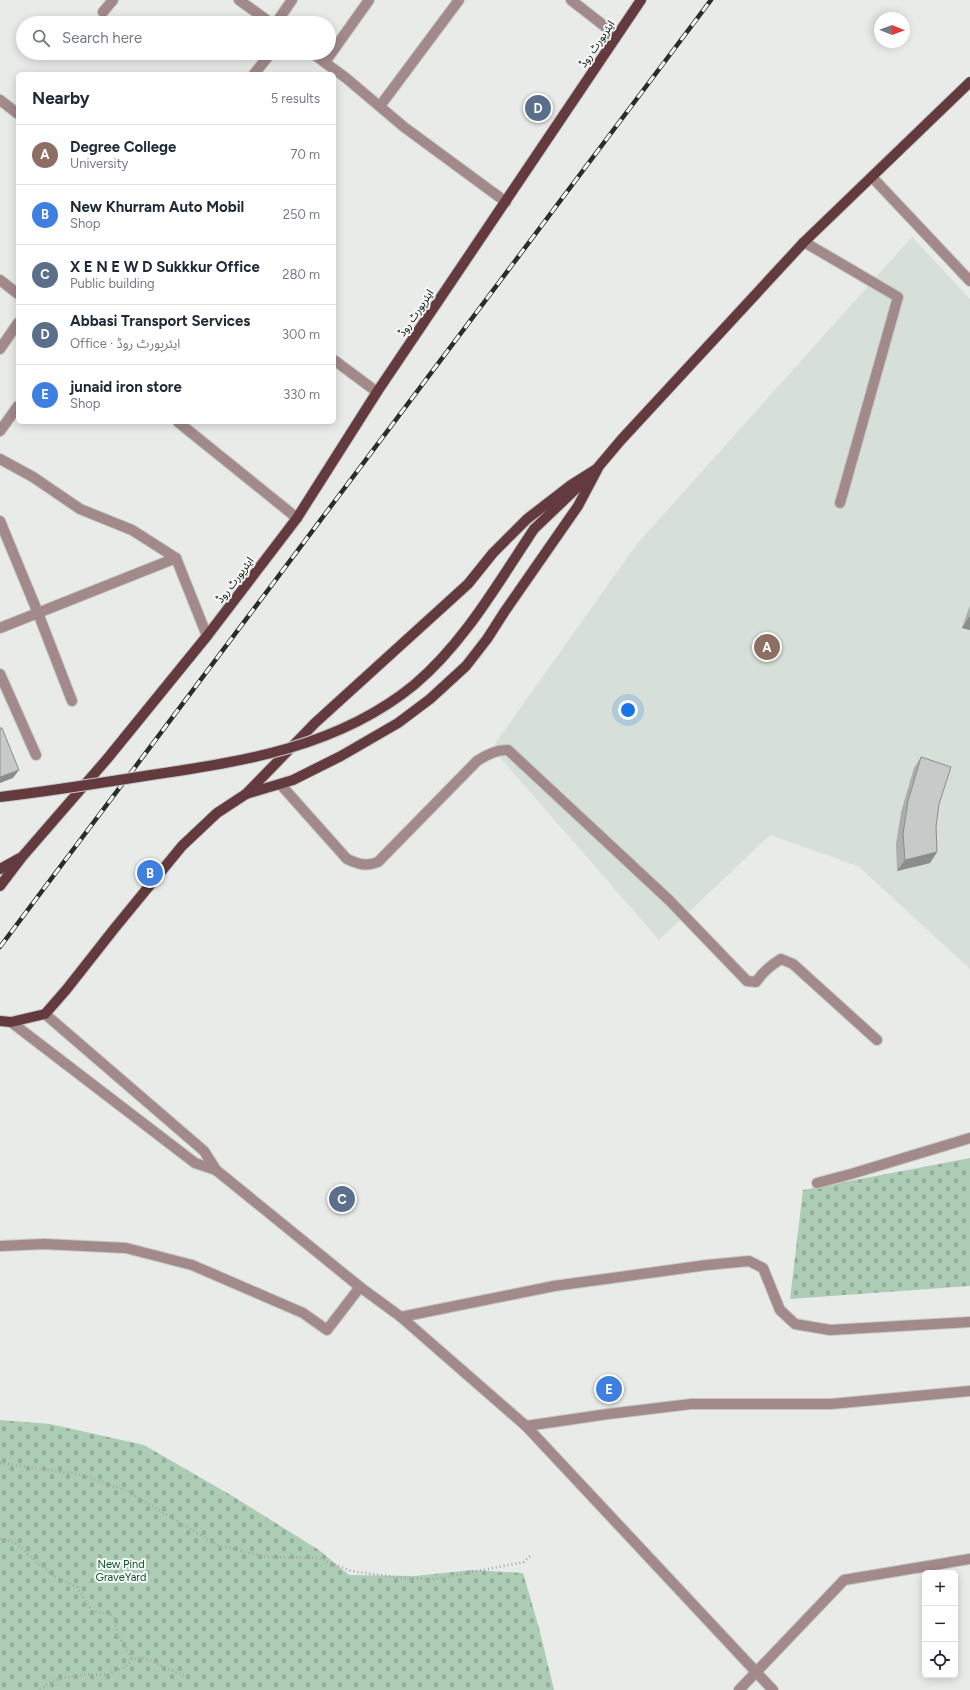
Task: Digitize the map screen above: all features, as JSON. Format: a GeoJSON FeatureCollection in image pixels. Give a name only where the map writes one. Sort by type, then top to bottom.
{"type":"FeatureCollection","features":[{"type":"Feature","properties":{"kind":"main road","name":"ایئرپورٹ روڈ"},"geometry":{"type":"LineString","coordinates":[[1,883],[107,759],[207,636],[297,518],[377,392],[506,202],[616,35],[642,0]]}},
{"type":"Feature","properties":{"kind":"main road"},"geometry":{"type":"LineString","coordinates":[[0,797],[229,764],[295,747],[339,731],[371,715],[414,684],[443,656],[468,627],[534,529],[598,468],[621,440],[804,242],[970,82]]}},
{"type":"Feature","properties":{"kind":"main road"},"geometry":{"type":"LineString","coordinates":[[246,794],[281,785],[341,756],[398,723],[430,699],[466,666],[487,639],[578,506],[598,468]]}},
{"type":"Feature","properties":{"kind":"main road"},"geometry":{"type":"LineString","coordinates":[[4,1022],[45,1014],[182,846],[217,812],[246,794],[315,723],[468,584],[493,553],[527,519],[571,485],[598,468]]}},
{"type":"Feature","properties":{"kind":"main road"},"geometry":{"type":"LineString","coordinates":[[0,869],[22,857]]}},
{"type":"Feature","properties":{"kind":"street"},"geometry":{"type":"LineString","coordinates":[[103,12],[113,0]]}},
{"type":"Feature","properties":{"kind":"street"},"geometry":{"type":"LineString","coordinates":[[239,0],[261,16]]}},
{"type":"Feature","properties":{"kind":"street"},"geometry":{"type":"LineString","coordinates":[[281,16],[292,0]]}},
{"type":"Feature","properties":{"kind":"street"},"geometry":{"type":"LineString","coordinates":[[336,45],[369,0]]}},
{"type":"Feature","properties":{"kind":"street"},"geometry":{"type":"LineString","coordinates":[[380,106],[458,0]]}},
{"type":"Feature","properties":{"kind":"street"},"geometry":{"type":"LineString","coordinates":[[571,0],[616,35]]}},
{"type":"Feature","properties":{"kind":"street"},"geometry":{"type":"LineString","coordinates":[[256,72],[265,60]]}},
{"type":"Feature","properties":{"kind":"street"},"geometry":{"type":"LineString","coordinates":[[321,60],[380,106],[404,127],[506,202]]}},
{"type":"Feature","properties":{"kind":"street"},"geometry":{"type":"LineString","coordinates":[[0,100],[16,112]]}},
{"type":"Feature","properties":{"kind":"street"},"geometry":{"type":"LineString","coordinates":[[872,177],[970,281]]}},
{"type":"Feature","properties":{"kind":"street"},"geometry":{"type":"LineString","coordinates":[[804,242],[898,298],[840,503]]}},
{"type":"Feature","properties":{"kind":"street"},"geometry":{"type":"LineString","coordinates":[[0,280],[16,292]]}},
{"type":"Feature","properties":{"kind":"street"},"geometry":{"type":"LineString","coordinates":[[0,349],[16,326]]}},
{"type":"Feature","properties":{"kind":"street"},"geometry":{"type":"LineString","coordinates":[[336,361],[377,392]]}},
{"type":"Feature","properties":{"kind":"street"},"geometry":{"type":"LineString","coordinates":[[0,431],[16,409]]}},
{"type":"Feature","properties":{"kind":"street"},"geometry":{"type":"LineString","coordinates":[[180,424],[297,518]]}},
{"type":"Feature","properties":{"kind":"street"},"geometry":{"type":"LineString","coordinates":[[0,459],[34,477],[80,509],[132,530],[176,558],[207,636]]}},
{"type":"Feature","properties":{"kind":"street"},"geometry":{"type":"LineString","coordinates":[[0,521],[72,701]]}},
{"type":"Feature","properties":{"kind":"street"},"geometry":{"type":"LineString","coordinates":[[0,628],[176,558]]}},
{"type":"Feature","properties":{"kind":"street"},"geometry":{"type":"LineString","coordinates":[[0,674],[36,755]]}},
{"type":"Feature","properties":{"kind":"street"},"geometry":{"type":"LineString","coordinates":[[281,785],[347,859],[361,865],[370,865],[378,862],[478,761],[486,755],[502,749],[508,750],[669,900],[747,982],[756,982],[760,975],[775,963],[781,959],[786,960],[793,964],[877,1040]]}},
{"type":"Feature","properties":{"kind":"street"},"geometry":{"type":"LineString","coordinates":[[45,1014],[204,1151],[216,1170],[360,1288],[401,1317],[526,1426],[773,1690]]}},
{"type":"Feature","properties":{"kind":"street"},"geometry":{"type":"LineString","coordinates":[[4,1022],[195,1163],[216,1170]]}},
{"type":"Feature","properties":{"kind":"street"},"geometry":{"type":"LineString","coordinates":[[817,1183],[970,1138]]}},
{"type":"Feature","properties":{"kind":"street"},"geometry":{"type":"LineString","coordinates":[[0,1246],[44,1244],[126,1248],[192,1265],[303,1313],[327,1330],[360,1288]]}},
{"type":"Feature","properties":{"kind":"street"},"geometry":{"type":"LineString","coordinates":[[401,1317],[554,1286],[707,1265],[749,1261],[763,1268],[780,1310],[795,1324],[830,1330],[970,1322]]}},
{"type":"Feature","properties":{"kind":"street"},"geometry":{"type":"LineString","coordinates":[[526,1426],[691,1404],[832,1404],[970,1391]]}},
{"type":"Feature","properties":{"kind":"street"},"geometry":{"type":"LineString","coordinates":[[738,1690],[844,1580],[970,1559]]}},
{"type":"Feature","properties":{"kind":"path"},"geometry":{"type":"LineString","coordinates":[[0,1463],[83,1475],[127,1491],[217,1545],[266,1557],[319,1558],[351,1571],[402,1578],[436,1578],[524,1562],[531,1555]]}},
{"type":"Feature","properties":{"kind":"path"},"geometry":{"type":"LineString","coordinates":[[0,1540],[14,1542],[51,1574],[77,1587],[92,1611],[110,1614],[114,1618],[118,1635],[132,1659]]}},
{"type":"Feature","properties":{"kind":"path"},"geometry":{"type":"LineString","coordinates":[[40,1690],[51,1681],[83,1674],[106,1675],[126,1667],[132,1659],[145,1658],[184,1676]]}},
{"type":"Feature","properties":{"kind":"shaded area"},"geometry":{"type":"Polygon","coordinates":[[[912,237],[970,299],[970,969],[858,866],[770,835],[659,940],[492,748],[636,545],[912,237]]]}},
{"type":"Feature","properties":{"kind":"green space"},"geometry":{"type":"Polygon","coordinates":[[[970,1158],[970,1286],[790,1299],[803,1190],[970,1158]]]}},
{"type":"Feature","properties":{"kind":"green space","name":"New Pind GraveYard"},"geometry":{"type":"Polygon","coordinates":[[[0,1420],[50,1424],[144,1445],[234,1497],[319,1550],[349,1575],[415,1576],[472,1570],[523,1573],[539,1628],[554,1690],[0,1690],[0,1420]]]}},
{"type":"Feature","properties":{"kind":"building"},"geometry":{"type":"Polygon","coordinates":[[[0,728],[2,728],[19,770],[0,777],[0,728]]]}},
{"type":"Feature","properties":{"kind":"building"},"geometry":{"type":"Polygon","coordinates":[[[921,757],[951,767],[939,804],[936,827],[937,852],[905,860],[903,834],[908,801],[921,757]]]}},
{"type":"Feature","properties":{"kind":"railway"},"geometry":{"type":"LineString","coordinates":[[0,947],[711,0]]}},
{"type":"Feature","properties":{"kind":"place","name":"Abbasi Transport Services"},"geometry":{"type":"Point","coordinates":[538,108]}},
{"type":"Feature","properties":{"kind":"place","name":"Degree College"},"geometry":{"type":"Point","coordinates":[767,647]}},
{"type":"Feature","properties":{"kind":"place","name":"New Khurram Auto Mobil"},"geometry":{"type":"Point","coordinates":[150,873]}},
{"type":"Feature","properties":{"kind":"place","name":"X E N E W D Sukkkur Office"},"geometry":{"type":"Point","coordinates":[342,1199]}},
{"type":"Feature","properties":{"kind":"place","name":"junaid iron store"},"geometry":{"type":"Point","coordinates":[609,1389]}}]}
